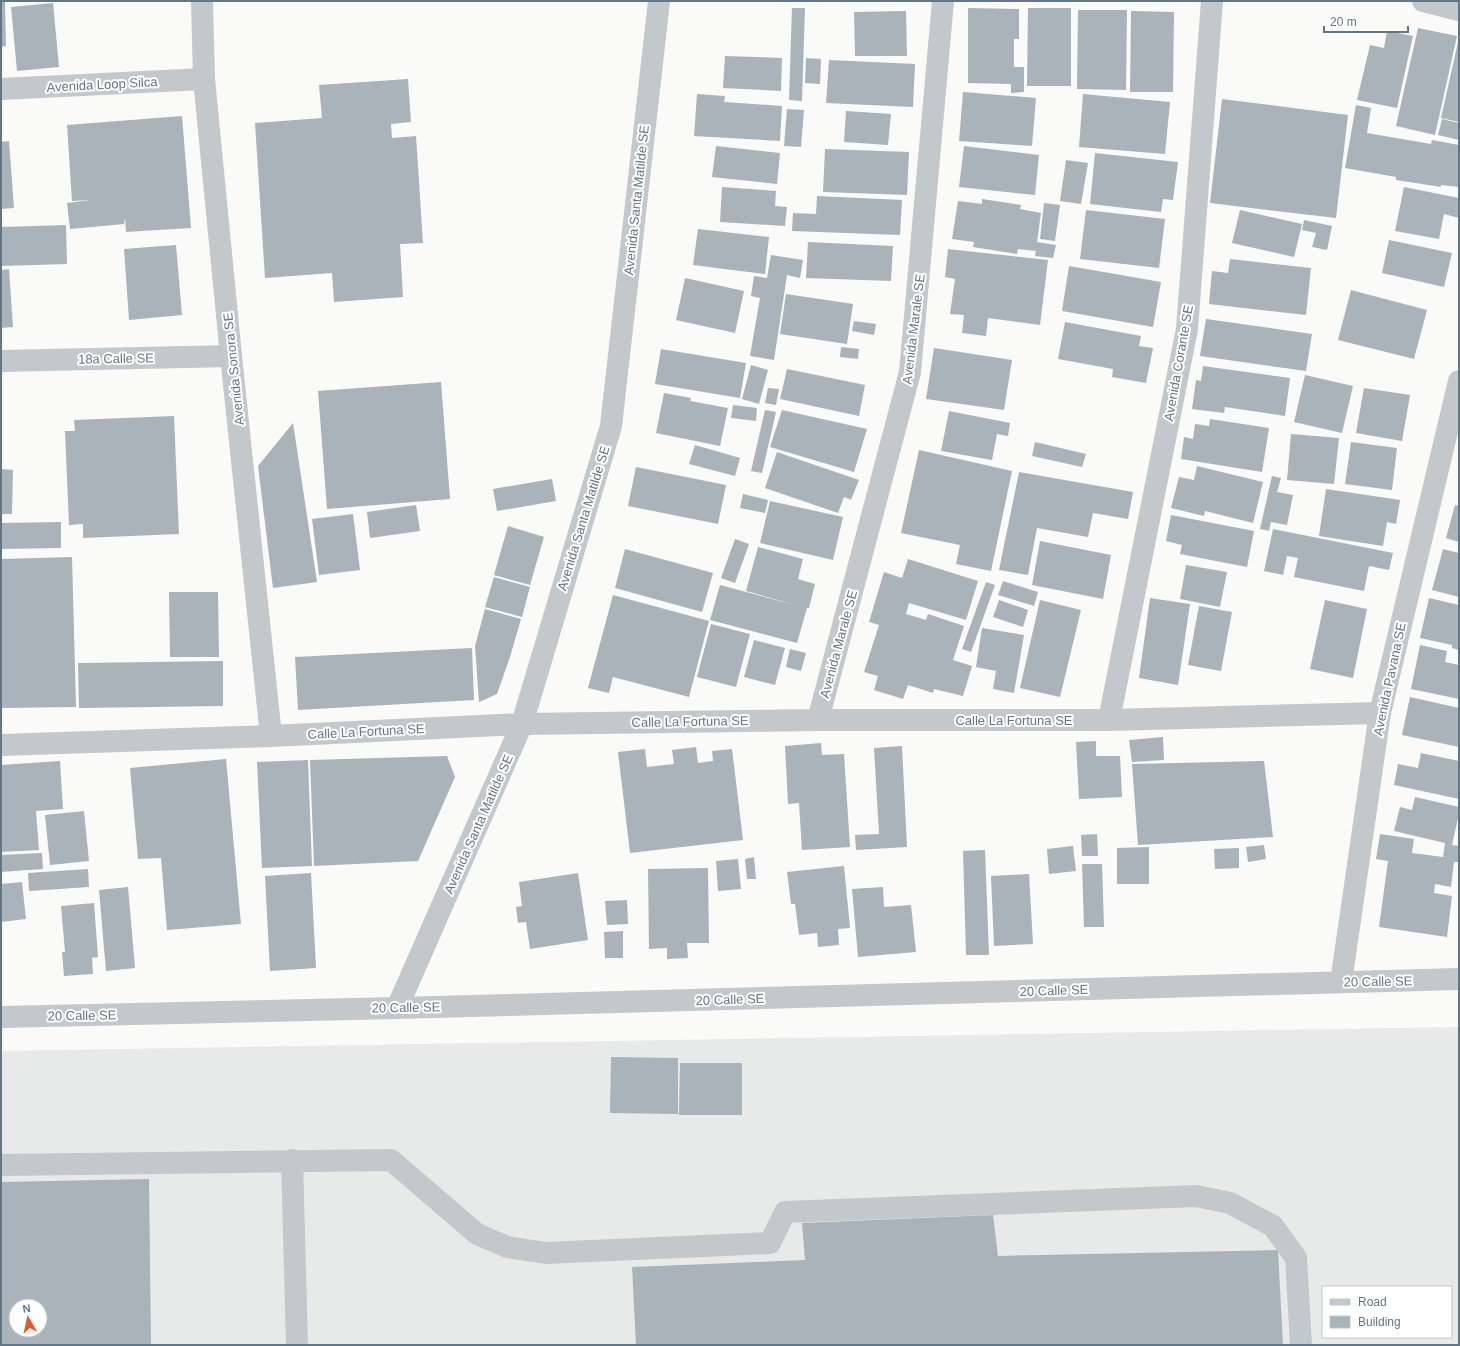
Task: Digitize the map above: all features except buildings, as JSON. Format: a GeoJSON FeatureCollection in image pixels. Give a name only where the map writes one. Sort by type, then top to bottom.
{"type":"FeatureCollection","features":[{"type":"Feature","properties":{"kind":"street","name":"Avenida Sonora SE"},"geometry":{"type":"LineString","coordinates":[[202,1],[204,78],[231,356],[272,736]]}},
{"type":"Feature","properties":{"kind":"street","name":"Avenida Santa Matilde SE"},"geometry":{"type":"LineString","coordinates":[[397,1008],[522,724],[611,426],[659,1]]}},
{"type":"Feature","properties":{"kind":"street","name":"Avenida Marale SE"},"geometry":{"type":"LineString","coordinates":[[818,720],[910,372],[943,1]]}},
{"type":"Feature","properties":{"kind":"street","name":"Avenida Corante SE"},"geometry":{"type":"LineString","coordinates":[[1109,720],[1187,329],[1212,1]]}},
{"type":"Feature","properties":{"kind":"street"},"geometry":{"type":"LineString","coordinates":[[1423,1],[1459,10]]}},
{"type":"Feature","properties":{"kind":"street","name":"Avenida Loop Silca"},"geometry":{"type":"LineString","coordinates":[[1,89],[204,78]]}},
{"type":"Feature","properties":{"kind":"street","name":"18a Calle SE"},"geometry":{"type":"LineString","coordinates":[[1,361],[231,356]]}},
{"type":"Feature","properties":{"kind":"street","name":"Avenida Pavana SE"},"geometry":{"type":"LineString","coordinates":[[1341,982],[1380,713],[1459,381]]}},
{"type":"Feature","properties":{"kind":"street","name":"Calle La Fortuna SE"},"geometry":{"type":"LineString","coordinates":[[1,745],[272,736],[522,724],[818,720],[1109,720],[1380,713]]}},
{"type":"Feature","properties":{"kind":"street","name":"20 Calle SE"},"geometry":{"type":"LineString","coordinates":[[1,1017],[397,1008],[1459,979]]}},
{"type":"Feature","properties":{"kind":"street"},"geometry":{"type":"LineString","coordinates":[[292,1160],[297,1345]]}},
{"type":"Feature","properties":{"kind":"street"},"geometry":{"type":"LineString","coordinates":[[1,1164],[392,1160],[477,1234],[507,1247],[546,1253],[770,1242],[785,1212],[1196,1196],[1230,1203],[1272,1226],[1296,1258],[1300,1345]]}},
{"type":"Feature","properties":{"kind":"shaded area"},"geometry":{"type":"Polygon","coordinates":[[[1459,1027],[1459,1345],[1,1345],[1,1051],[1459,1027]]]}}]}
